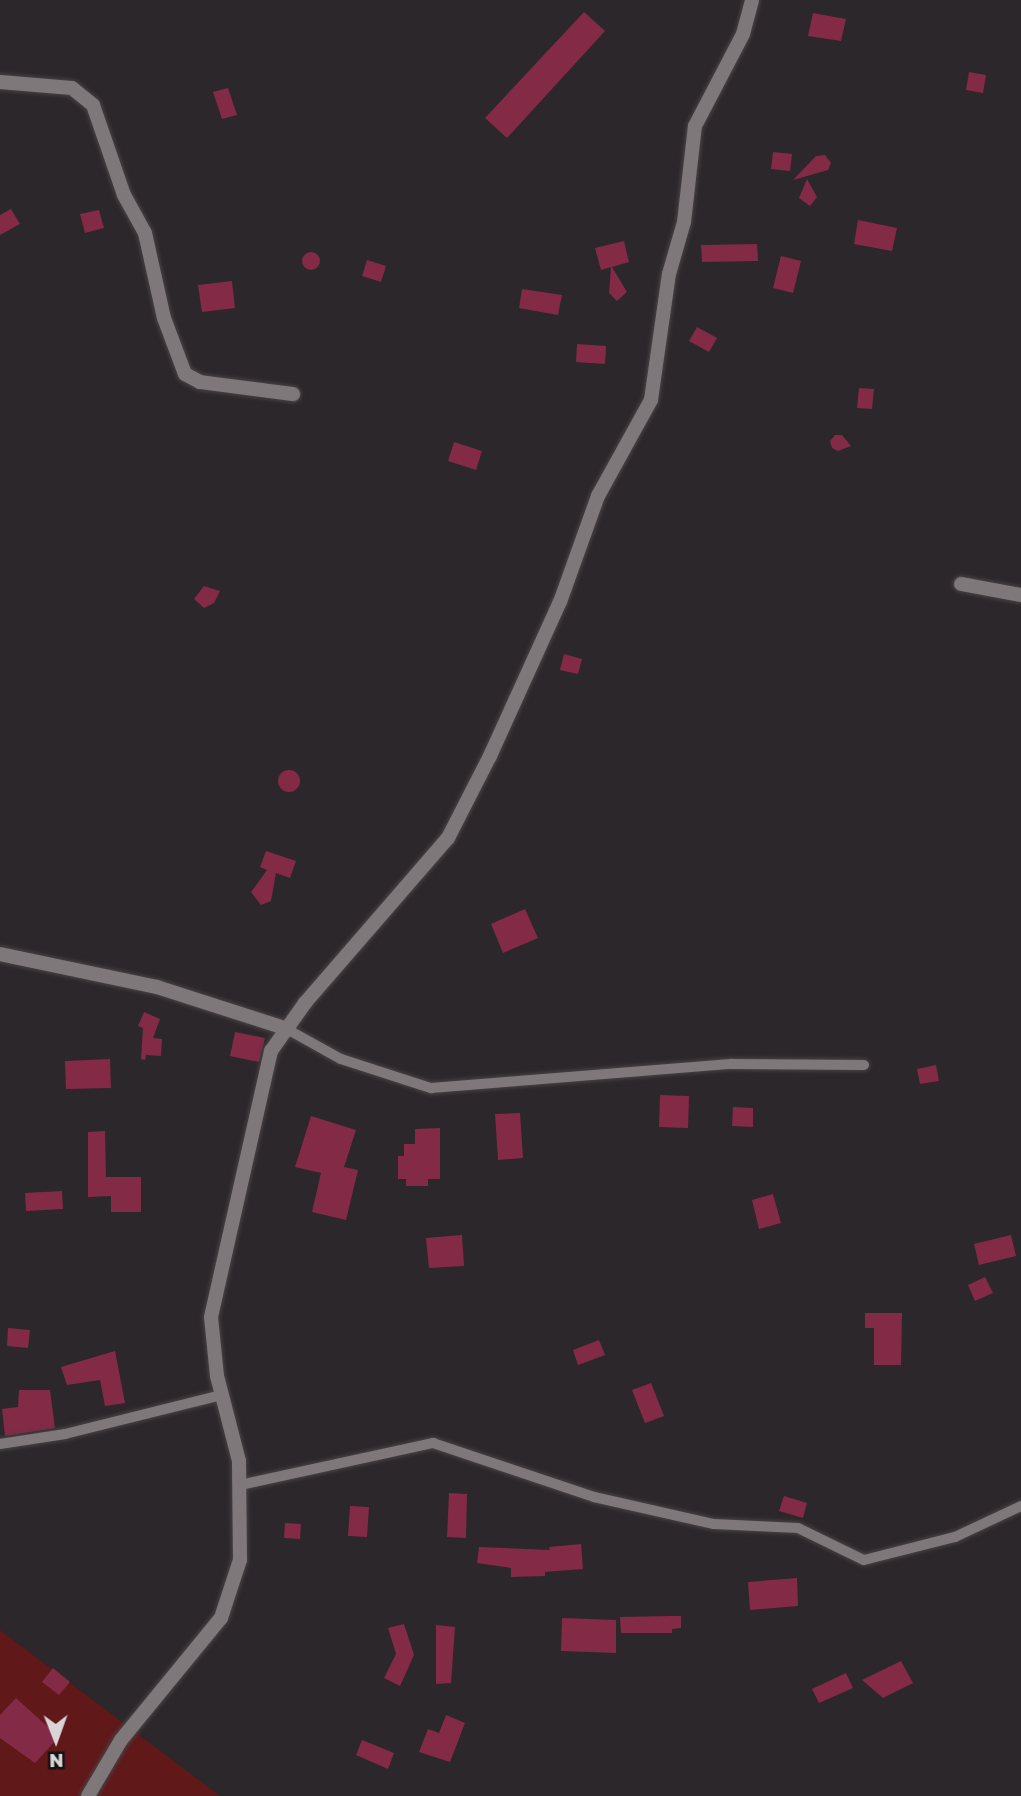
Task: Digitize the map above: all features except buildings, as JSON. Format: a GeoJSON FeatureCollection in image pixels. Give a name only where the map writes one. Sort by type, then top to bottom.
{"type":"FeatureCollection","features":[{"type":"Feature","properties":{"kind":"street"},"geometry":{"type":"LineString","coordinates":[[88,1796],[121,1740],[221,1618],[240,1560],[239,1461],[212,1346],[215,1285],[231,1231],[262,1077],[285,1028],[448,838],[490,756],[560,602],[598,495],[651,400],[669,274],[684,222],[695,126],[743,34],[752,0]]}},
{"type":"Feature","properties":{"kind":"street"},"geometry":{"type":"LineString","coordinates":[[0,82],[72,88],[93,105],[124,195],[145,233],[164,318],[185,374],[200,382],[293,394]]}},
{"type":"Feature","properties":{"kind":"street"},"geometry":{"type":"LineString","coordinates":[[961,584],[1021,595]]}},
{"type":"Feature","properties":{"kind":"street"},"geometry":{"type":"LineString","coordinates":[[0,954],[157,987],[285,1028]]}},
{"type":"Feature","properties":{"kind":"lane"},"geometry":{"type":"LineString","coordinates":[[285,1028],[341,1059],[431,1088],[731,1064],[863,1065]]}},
{"type":"Feature","properties":{"kind":"lane"},"geometry":{"type":"LineString","coordinates":[[0,1444],[65,1434],[222,1395]]}},
{"type":"Feature","properties":{"kind":"lane"},"geometry":{"type":"LineString","coordinates":[[240,1485],[433,1443],[594,1497],[714,1524],[798,1528],[864,1560],[956,1537],[1021,1506]]}},
{"type":"Feature","properties":{"kind":"shaded area"},"geometry":{"type":"Polygon","coordinates":[[[0,1630],[220,1796],[0,1796],[0,1630]]]}}]}
